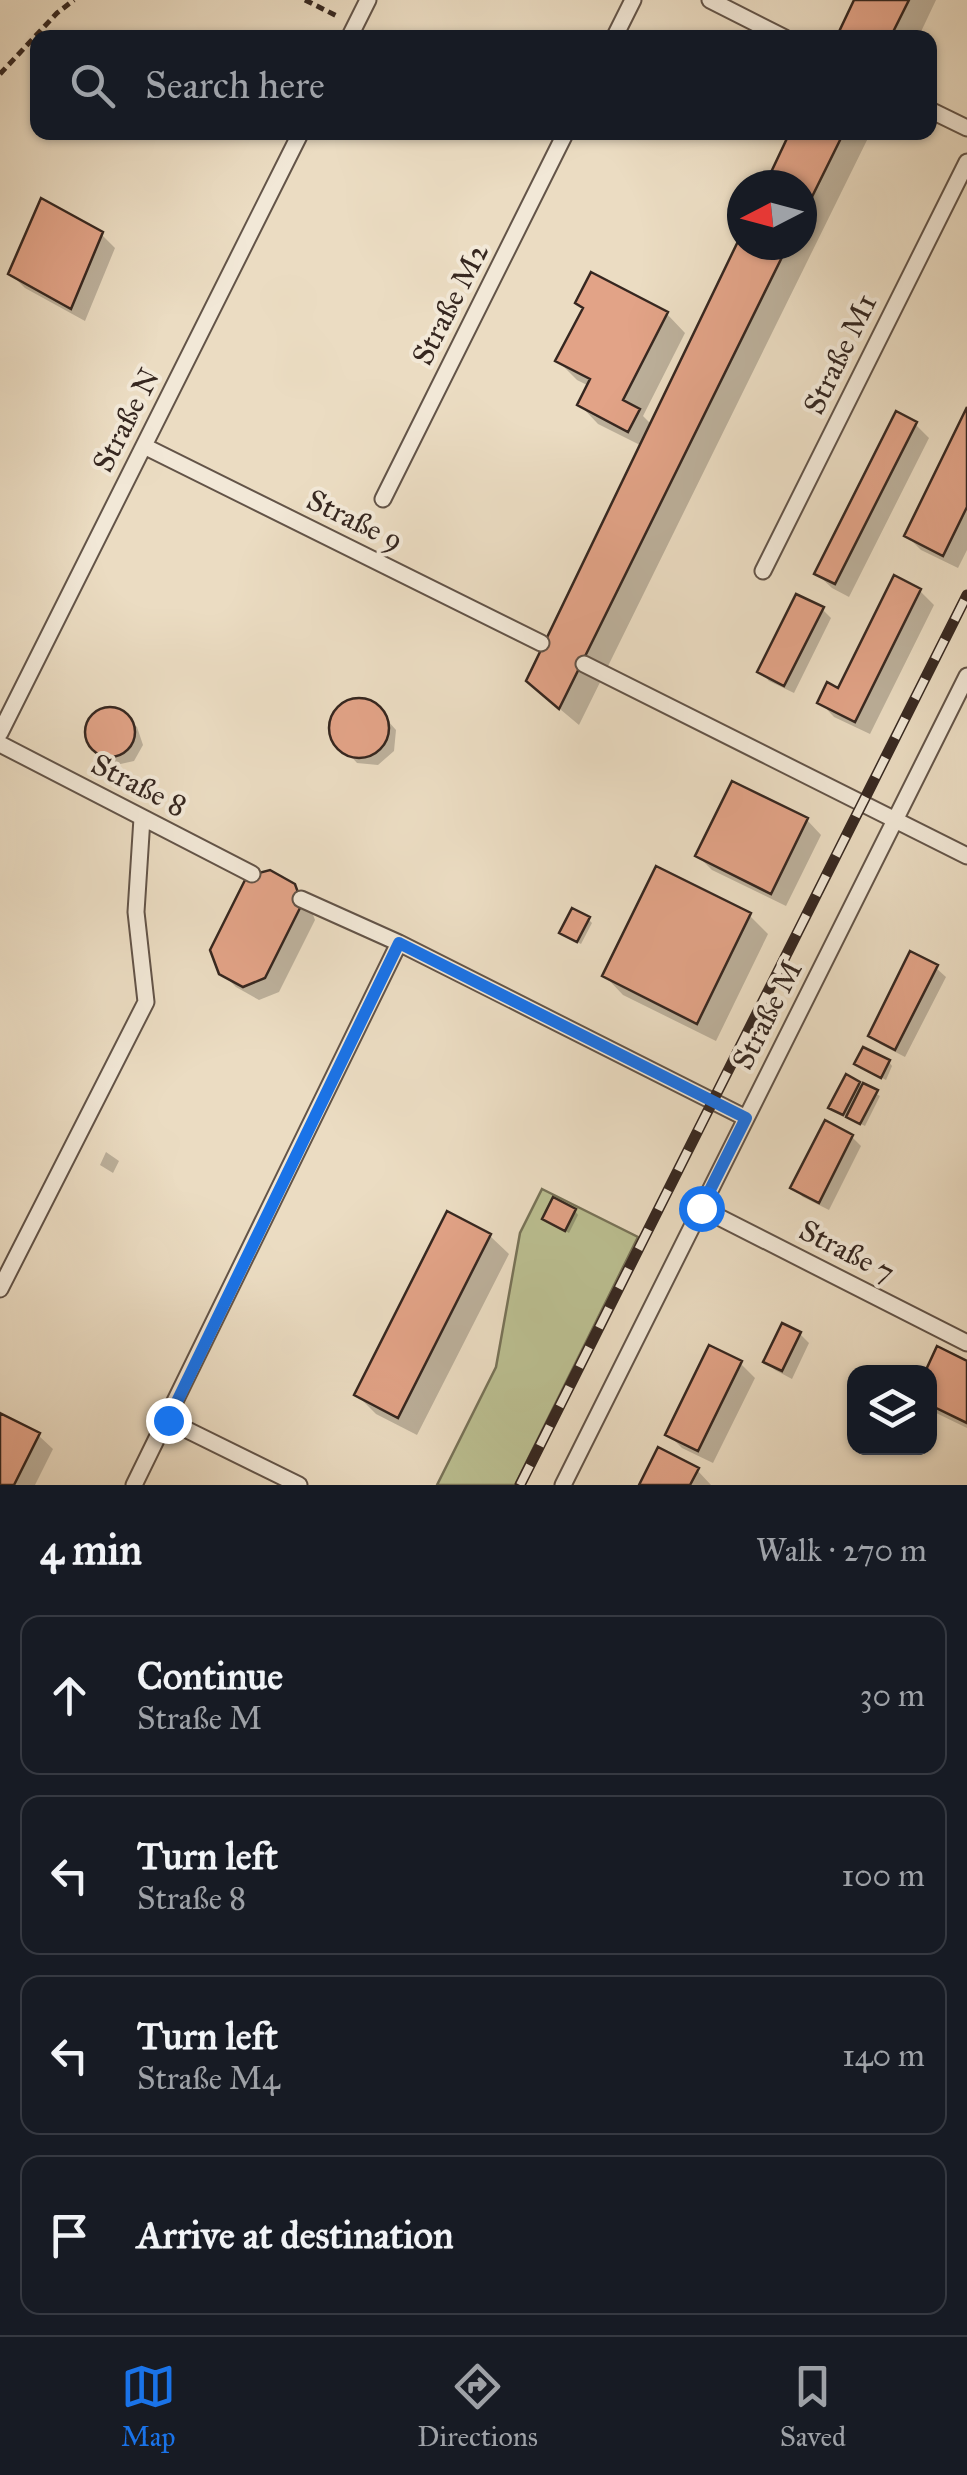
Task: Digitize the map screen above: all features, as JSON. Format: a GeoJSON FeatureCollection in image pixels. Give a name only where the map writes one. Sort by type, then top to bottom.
{"type":"FeatureCollection","features":[{"type":"Feature","properties":{"kind":"lane"},"geometry":{"type":"LineString","coordinates":[[353,30],[368,0]]}},
{"type":"Feature","properties":{"kind":"lane"},"geometry":{"type":"LineString","coordinates":[[618,30],[633,0]]}},
{"type":"Feature","properties":{"kind":"lane"},"geometry":{"type":"LineString","coordinates":[[710,0],[769,30]]}},
{"type":"Feature","properties":{"kind":"lane"},"geometry":{"type":"LineString","coordinates":[[937,113],[967,128]]}},
{"type":"Feature","properties":{"kind":"lane","name":"Straße N"},"geometry":{"type":"LineString","coordinates":[[0,733],[297,140]]}},
{"type":"Feature","properties":{"kind":"lane","name":"Straße M2"},"geometry":{"type":"LineString","coordinates":[[383,499],[562,140]]}},
{"type":"Feature","properties":{"kind":"lane","name":"Straße M1"},"geometry":{"type":"LineString","coordinates":[[763,571],[967,162]]}},
{"type":"Feature","properties":{"kind":"lane","name":"Straße 9"},"geometry":{"type":"LineString","coordinates":[[144,446],[541,643]]}},
{"type":"Feature","properties":{"kind":"lane"},"geometry":{"type":"LineString","coordinates":[[584,664],[967,856]]}},
{"type":"Feature","properties":{"kind":"lane","name":"Straße M"},"geometry":{"type":"LineString","coordinates":[[563,1485],[967,676]]}},
{"type":"Feature","properties":{"kind":"lane","name":"Straße 8"},"geometry":{"type":"LineString","coordinates":[[0,744],[252,874]]}},
{"type":"Feature","properties":{"kind":"lane"},"geometry":{"type":"LineString","coordinates":[[0,1288],[146,1002],[136,912],[142,818]]}},
{"type":"Feature","properties":{"kind":"lane"},"geometry":{"type":"LineString","coordinates":[[301,898],[399,943],[746,1118]]}},
{"type":"Feature","properties":{"kind":"lane"},"geometry":{"type":"LineString","coordinates":[[134,1485],[399,943]]}},
{"type":"Feature","properties":{"kind":"lane","name":"Straße 7"},"geometry":{"type":"LineString","coordinates":[[701,1208],[967,1343]]}},
{"type":"Feature","properties":{"kind":"lane"},"geometry":{"type":"LineString","coordinates":[[168,1420],[299,1485]]}},
{"type":"Feature","properties":{"kind":"path"},"geometry":{"type":"LineString","coordinates":[[40,30],[74,0]]}},
{"type":"Feature","properties":{"kind":"path"},"geometry":{"type":"LineString","coordinates":[[306,0],[351,30]]}},
{"type":"Feature","properties":{"kind":"path"},"geometry":{"type":"LineString","coordinates":[[0,74],[30,41]]}},
{"type":"Feature","properties":{"kind":"green space"},"geometry":{"type":"Polygon","coordinates":[[[542,1189],[638,1237],[515,1485],[437,1485],[496,1367],[520,1233],[542,1189]]]}},
{"type":"Feature","properties":{"kind":"building"},"geometry":{"type":"Polygon","coordinates":[[[854,0],[909,0],[894,30],[840,30],[854,0]]]}},
{"type":"Feature","properties":{"kind":"building"},"geometry":{"type":"Polygon","coordinates":[[[786,140],[840,140],[817,187],[817,170],[772,170],[786,140]]]}},
{"type":"Feature","properties":{"kind":"building"},"geometry":{"type":"Polygon","coordinates":[[[41,198],[103,232],[71,309],[8,274],[41,198]]]}},
{"type":"Feature","properties":{"kind":"building"},"geometry":{"type":"Polygon","coordinates":[[[729,260],[781,260],[559,709],[526,681],[729,260]]]}},
{"type":"Feature","properties":{"kind":"building"},"geometry":{"type":"Polygon","coordinates":[[[591,272],[668,312],[623,400],[640,409],[628,432],[577,405],[590,379],[555,361],[583,308],[575,303],[591,272]]]}},
{"type":"Feature","properties":{"kind":"building"},"geometry":{"type":"Polygon","coordinates":[[[967,407],[967,507],[943,556],[904,536],[967,407]]]}},
{"type":"Feature","properties":{"kind":"building"},"geometry":{"type":"Polygon","coordinates":[[[896,411],[917,422],[835,584],[814,574],[896,411]]]}},
{"type":"Feature","properties":{"kind":"building"},"geometry":{"type":"Polygon","coordinates":[[[894,575],[921,589],[855,722],[817,703],[827,682],[838,688],[894,575]]]}},
{"type":"Feature","properties":{"kind":"building"},"geometry":{"type":"Polygon","coordinates":[[[796,594],[824,607],[784,686],[757,672],[796,594]]]}},
{"type":"Feature","properties":{"kind":"building"},"geometry":{"type":"Polygon","coordinates":[[[359,698],[380,707],[389,728],[380,749],[359,758],[338,749],[329,728],[338,707],[359,698]]]}},
{"type":"Feature","properties":{"kind":"building"},"geometry":{"type":"Polygon","coordinates":[[[110,707],[128,714],[135,732],[128,750],[110,757],[92,750],[85,732],[92,714],[110,707]]]}},
{"type":"Feature","properties":{"kind":"building"},"geometry":{"type":"Polygon","coordinates":[[[732,781],[808,818],[771,894],[695,856],[732,781]]]}},
{"type":"Feature","properties":{"kind":"building"},"geometry":{"type":"Polygon","coordinates":[[[656,866],[751,913],[697,1024],[602,976],[656,866]]]}},
{"type":"Feature","properties":{"kind":"building"},"geometry":{"type":"Polygon","coordinates":[[[270,870],[295,884],[302,904],[265,978],[243,987],[219,974],[210,950],[247,876],[270,870]]]}},
{"type":"Feature","properties":{"kind":"building"},"geometry":{"type":"Polygon","coordinates":[[[572,908],[590,917],[577,942],[559,933],[572,908]]]}},
{"type":"Feature","properties":{"kind":"building"},"geometry":{"type":"Polygon","coordinates":[[[910,951],[938,965],[895,1050],[868,1036],[910,951]]]}},
{"type":"Feature","properties":{"kind":"building"},"geometry":{"type":"Polygon","coordinates":[[[863,1047],[890,1060],[881,1078],[854,1064],[863,1047]]]}},
{"type":"Feature","properties":{"kind":"building"},"geometry":{"type":"Polygon","coordinates":[[[846,1074],[860,1082],[843,1115],[828,1108],[846,1074]]]}},
{"type":"Feature","properties":{"kind":"building"},"geometry":{"type":"Polygon","coordinates":[[[863,1083],[878,1090],[860,1124],[846,1117],[863,1083]]]}},
{"type":"Feature","properties":{"kind":"building"},"geometry":{"type":"Polygon","coordinates":[[[825,1120],[853,1135],[819,1203],[790,1188],[825,1120]]]}},
{"type":"Feature","properties":{"kind":"building"},"geometry":{"type":"Polygon","coordinates":[[[553,1197],[576,1209],[565,1231],[542,1219],[553,1197]]]}},
{"type":"Feature","properties":{"kind":"building"},"geometry":{"type":"Polygon","coordinates":[[[447,1211],[491,1234],[398,1418],[354,1395],[447,1211]]]}},
{"type":"Feature","properties":{"kind":"building"},"geometry":{"type":"Polygon","coordinates":[[[782,1323],[801,1332],[782,1371],[763,1362],[782,1323]]]}},
{"type":"Feature","properties":{"kind":"building"},"geometry":{"type":"Polygon","coordinates":[[[709,1345],[742,1361],[698,1451],[665,1435],[709,1345]]]}},
{"type":"Feature","properties":{"kind":"building"},"geometry":{"type":"Polygon","coordinates":[[[937,1346],[967,1361],[967,1423],[937,1408],[937,1365],[928,1365],[937,1346]]]}},
{"type":"Feature","properties":{"kind":"building"},"geometry":{"type":"Polygon","coordinates":[[[0,1413],[40,1433],[14,1485],[0,1485],[0,1413]]]}},
{"type":"Feature","properties":{"kind":"building"},"geometry":{"type":"Polygon","coordinates":[[[658,1447],[699,1468],[690,1485],[639,1485],[658,1447]]]}},
{"type":"Feature","properties":{"kind":"railway"},"geometry":{"type":"LineString","coordinates":[[520,1485],[967,595]]}},
{"type":"Feature","properties":{"kind":"route"},"geometry":{"type":"LineString","coordinates":[[168,1420],[399,943],[746,1118],[701,1208]]}}]}
